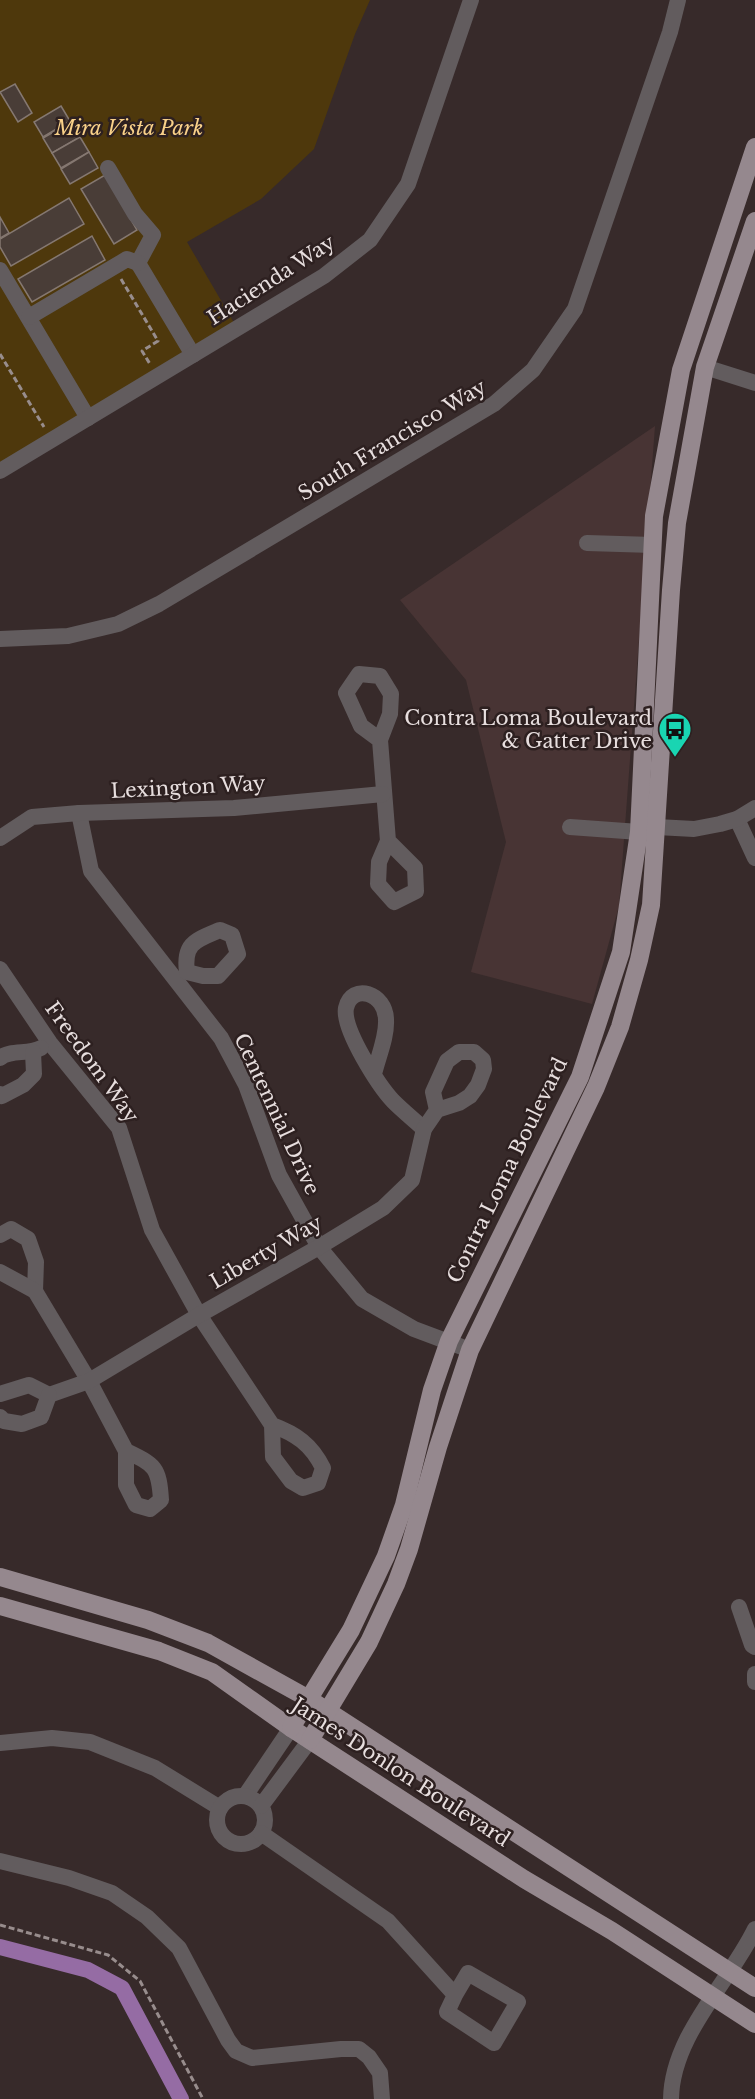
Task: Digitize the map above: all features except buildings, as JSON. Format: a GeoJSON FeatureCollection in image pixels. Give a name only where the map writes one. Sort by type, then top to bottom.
{"type":"FeatureCollection","features":[{"type":"Feature","properties":{"kind":"main road","name":"Contra Loma Boulevard"},"geometry":{"type":"LineString","coordinates":[[310,1740],[369,1642],[399,1575],[470,1350],[596,1087],[620,1027],[639,960],[651,905],[648,830],[654,516],[681,370],[755,147]]}},
{"type":"Feature","properties":{"kind":"main road","name":"Contra Loma Boulevard"},"geometry":{"type":"LineString","coordinates":[[291,1728],[351,1630],[386,1556],[404,1505],[432,1390],[448,1341],[580,1077],[621,952],[648,830],[677,523],[705,367],[755,221]]}},
{"type":"Feature","properties":{"kind":"main road","name":"James Donlon Boulevard"},"geometry":{"type":"LineString","coordinates":[[0,1577],[148,1620],[208,1643],[309,1699],[755,1988]]}},
{"type":"Feature","properties":{"kind":"main road","name":"James Donlon Boulevard"},"geometry":{"type":"LineString","coordinates":[[0,1606],[159,1651],[212,1672],[291,1728],[524,1879],[612,1931],[755,2024]]}},
{"type":"Feature","properties":{"kind":"street","name":"Hacienda Way"},"geometry":{"type":"LineString","coordinates":[[0,471],[324,276],[370,240],[408,184],[471,0]]}},
{"type":"Feature","properties":{"kind":"street","name":"South Francisco Way"},"geometry":{"type":"LineString","coordinates":[[0,639],[68,636],[118,624],[159,604],[494,404],[533,370],[575,309],[670,32],[678,0]]}},
{"type":"Feature","properties":{"kind":"street"},"geometry":{"type":"LineString","coordinates":[[108,168],[135,214],[153,235],[138,263]]}},
{"type":"Feature","properties":{"kind":"street"},"geometry":{"type":"LineString","coordinates":[[29,317],[127,259],[138,263],[194,355]]}},
{"type":"Feature","properties":{"kind":"street"},"geometry":{"type":"LineString","coordinates":[[0,270],[88,418]]}},
{"type":"Feature","properties":{"kind":"street"},"geometry":{"type":"LineString","coordinates":[[705,367],[755,383]]}},
{"type":"Feature","properties":{"kind":"street"},"geometry":{"type":"LineString","coordinates":[[587,543],[653,545]]}},
{"type":"Feature","properties":{"kind":"street"},"geometry":{"type":"LineString","coordinates":[[380,740],[388,840]]}},
{"type":"Feature","properties":{"kind":"street","name":"Lexington Way"},"geometry":{"type":"LineString","coordinates":[[0,838],[32,817],[79,813],[234,808],[383,794]]}},
{"type":"Feature","properties":{"kind":"street"},"geometry":{"type":"LineString","coordinates":[[570,828],[648,830],[694,828],[737,819],[755,808]]}},
{"type":"Feature","properties":{"kind":"street","name":"Centennial Drive"},"geometry":{"type":"LineString","coordinates":[[79,813],[91,871],[181,976],[221,1038],[246,1085],[279,1175],[319,1247],[362,1299],[414,1329],[470,1350]]}},
{"type":"Feature","properties":{"kind":"street"},"geometry":{"type":"LineString","coordinates":[[737,819],[755,858]]}},
{"type":"Feature","properties":{"kind":"street","name":"Freedom Way"},"geometry":{"type":"LineString","coordinates":[[0,969],[50,1043],[119,1128],[152,1230],[199,1315],[272,1425]]}},
{"type":"Feature","properties":{"kind":"street"},"geometry":{"type":"LineString","coordinates":[[0,1058],[6,1053],[33,1052],[50,1043]]}},
{"type":"Feature","properties":{"kind":"street"},"geometry":{"type":"LineString","coordinates":[[0,1094],[3,1096],[23,1085],[34,1074],[33,1052]]}},
{"type":"Feature","properties":{"kind":"street"},"geometry":{"type":"LineString","coordinates":[[374,1074],[392,1100],[424,1129],[437,1110]]}},
{"type":"Feature","properties":{"kind":"street","name":"Liberty Way"},"geometry":{"type":"LineString","coordinates":[[49,1395],[90,1381],[383,1208],[412,1180],[424,1129]]}},
{"type":"Feature","properties":{"kind":"street"},"geometry":{"type":"LineString","coordinates":[[0,1235],[11,1228],[28,1239],[36,1262],[35,1291]]}},
{"type":"Feature","properties":{"kind":"street"},"geometry":{"type":"LineString","coordinates":[[0,1272],[35,1291],[90,1381],[126,1451]]}},
{"type":"Feature","properties":{"kind":"street"},"geometry":{"type":"LineString","coordinates":[[0,1394],[29,1385],[49,1395],[40,1417],[21,1424],[4,1422],[0,1417]]}},
{"type":"Feature","properties":{"kind":"street"},"geometry":{"type":"LineString","coordinates":[[739,1607],[752,1645],[755,1647]]}},
{"type":"Feature","properties":{"kind":"street"},"geometry":{"type":"LineString","coordinates":[[755,1674],[755,1682]]}},
{"type":"Feature","properties":{"kind":"street"},"geometry":{"type":"LineString","coordinates":[[245,1796],[291,1728]]}},
{"type":"Feature","properties":{"kind":"street"},"geometry":{"type":"LineString","coordinates":[[0,1743],[52,1738],[90,1742],[155,1768],[220,1808]]}},
{"type":"Feature","properties":{"kind":"street"},"geometry":{"type":"LineString","coordinates":[[261,1806],[310,1740]]}},
{"type":"Feature","properties":{"kind":"street"},"geometry":{"type":"LineString","coordinates":[[245,1796],[261,1806],[265,1820],[261,1833],[249,1843],[232,1843],[225,1838],[217,1824],[220,1808],[231,1798],[245,1796]]}},
{"type":"Feature","properties":{"kind":"street"},"geometry":{"type":"LineString","coordinates":[[261,1833],[388,1921],[455,1995]]}},
{"type":"Feature","properties":{"kind":"street"},"geometry":{"type":"LineString","coordinates":[[0,1861],[69,1878],[112,1893],[147,1917],[179,1948],[236,2051],[252,2058],[358,2049],[369,2057],[380,2073],[382,2099]]}},
{"type":"Feature","properties":{"kind":"street"},"geometry":{"type":"LineString","coordinates":[[671,2099],[674,2077],[685,2046],[711,1996],[755,1929]]}},
{"type":"Feature","properties":{"kind":"path"},"geometry":{"type":"LineString","coordinates":[[114,267],[158,341],[142,351],[158,376]]}},
{"type":"Feature","properties":{"kind":"path"},"geometry":{"type":"LineString","coordinates":[[0,354],[52,440]]}},
{"type":"Feature","properties":{"kind":"path"},"geometry":{"type":"LineString","coordinates":[[0,1925],[108,1955],[140,1981],[202,2099]]}},
{"type":"Feature","properties":{"kind":"shaded area"},"geometry":{"type":"Polygon","coordinates":[[[655,426],[619,906],[592,1004],[471,972],[506,842],[466,680],[400,600],[655,426]]]}},
{"type":"Feature","properties":{"kind":"green space","name":"Mira Vista Park"},"geometry":{"type":"Polygon","coordinates":[[[0,0],[370,0],[355,34],[314,149],[261,199],[187,242],[237,328],[0,471],[0,0]]]}},
{"type":"Feature","properties":{"kind":"waterway"},"geometry":{"type":"LineString","coordinates":[[0,1947],[88,1970],[122,1988],[181,2099]]}},
{"type":"Feature","properties":{"kind":"place","name":"Contra Loma Boulevard & Gatter Drive"},"geometry":{"type":"Point","coordinates":[675,758]}}]}
